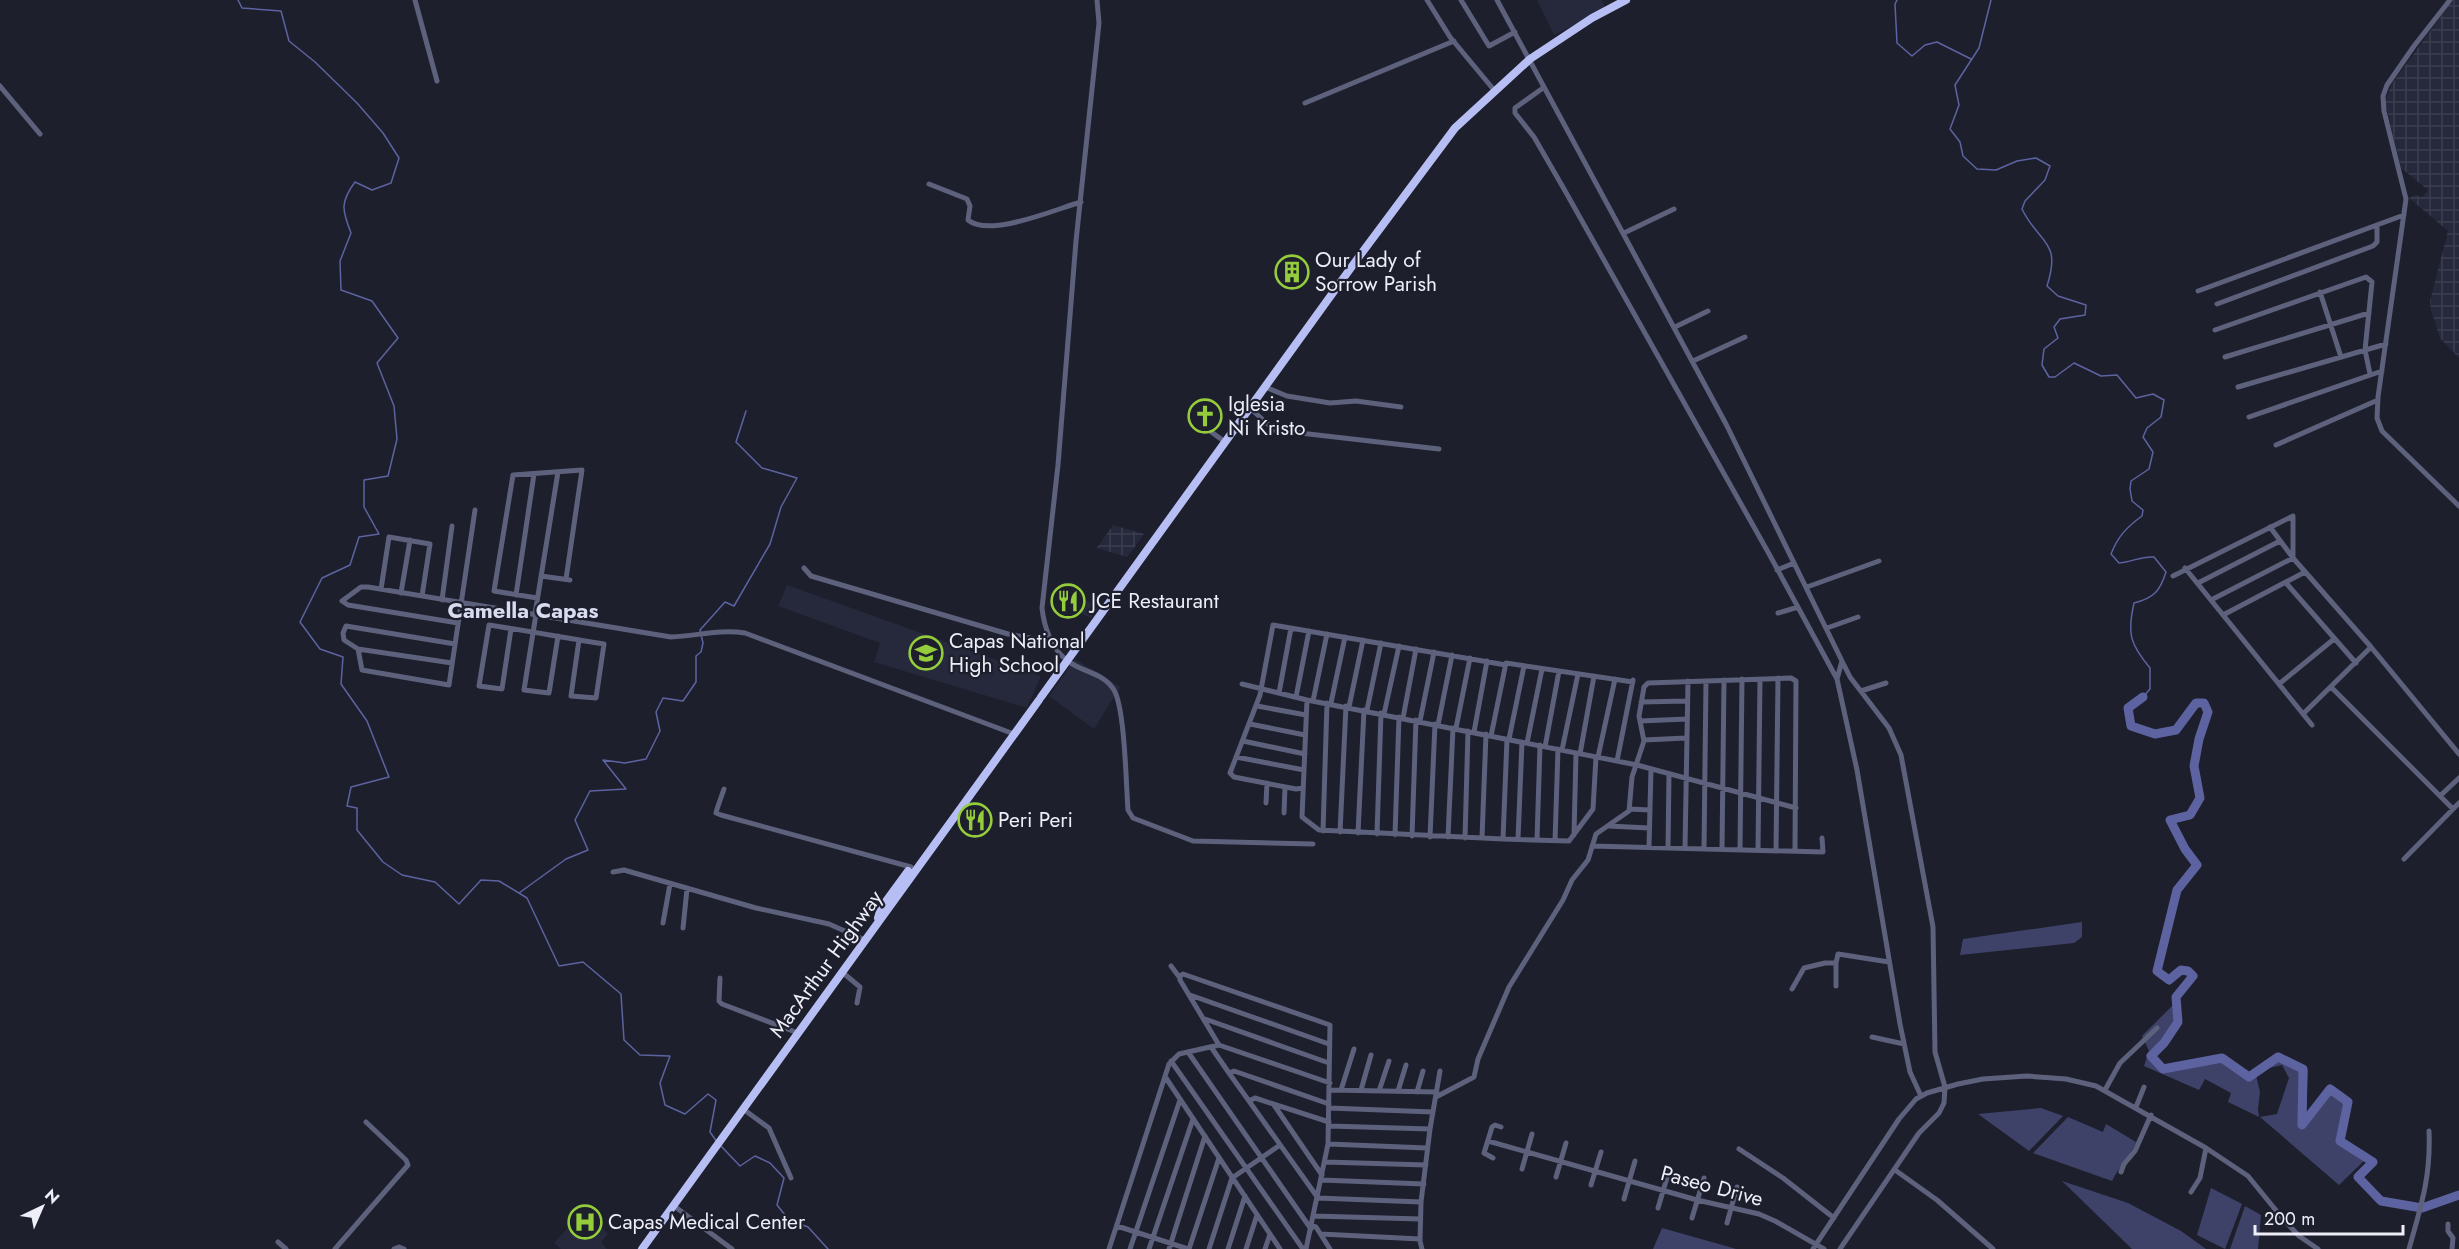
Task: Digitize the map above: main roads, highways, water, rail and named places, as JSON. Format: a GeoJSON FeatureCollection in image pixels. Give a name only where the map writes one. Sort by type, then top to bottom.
{"type":"FeatureCollection","features":[{"type":"Feature","properties":{"kind":"highway","name":"MacArthur Highway"},"geometry":{"type":"LineString","coordinates":[[642,1249],[1431,158],[1455,128],[1530,59],[1592,18],[1626,0]]}},
{"type":"Feature","properties":{"kind":"highway"},"geometry":{"type":"LineString","coordinates":[[876,924],[881,908],[922,851],[938,839]]}},
{"type":"Feature","properties":{"kind":"waterway"},"geometry":{"type":"LineString","coordinates":[[238,0],[242,8],[281,11],[289,41],[315,62],[357,103],[383,133],[399,158],[391,183],[372,190],[355,182],[350,189],[345,201],[344,212],[351,233],[340,261],[341,290],[372,301],[398,338],[377,363],[394,406],[397,439],[388,476],[364,480],[364,507],[379,534],[359,537],[350,565],[322,578],[300,622],[320,649],[343,657],[341,684],[367,721],[389,777],[351,787],[347,806],[357,808],[357,830],[383,862],[402,875],[435,882],[459,904],[481,880],[499,881],[527,898],[559,966],[583,962],[621,994],[624,1040],[640,1055],[670,1056],[660,1083],[665,1105],[685,1114],[708,1094],[716,1100],[710,1132],[717,1142]]}},
{"type":"Feature","properties":{"kind":"waterway"},"geometry":{"type":"LineString","coordinates":[[1897,0],[1895,4],[1897,43],[1912,56],[1925,45],[1937,42],[1971,59]]}},
{"type":"Feature","properties":{"kind":"waterway"},"geometry":{"type":"LineString","coordinates":[[1991,0],[1979,48],[1955,85],[1959,105],[1950,129],[1960,142],[1963,156],[1977,169],[1996,170],[2017,161],[2036,158],[2050,166],[2045,180],[2025,201],[2022,209],[2050,251],[2051,271],[2047,286],[2058,296],[2086,305],[2085,315],[2060,319],[2054,327],[2058,338],[2044,349],[2042,365],[2049,377],[2055,377],[2074,363],[2101,376],[2117,375],[2136,398],[2153,394],[2164,400],[2161,417],[2147,428],[2143,437],[2153,452],[2149,469],[2131,481],[2132,501],[2143,510],[2142,516],[2124,532],[2111,554],[2119,563],[2154,557],[2166,572],[2155,593],[2147,599],[2134,603],[2131,623],[2132,638],[2138,652],[2150,668],[2150,689],[2143,697]]}},
{"type":"Feature","properties":{"kind":"waterway"},"geometry":{"type":"LineString","coordinates":[[519,893],[566,859],[588,850],[575,820],[590,791],[626,789],[603,760],[625,763],[646,759],[660,731],[656,712],[663,698],[683,701],[696,682],[696,656],[701,652],[703,643],[700,630],[725,602],[734,606],[770,544],[781,507],[797,478],[762,468],[736,442],[746,411]]}},
{"type":"Feature","properties":{"kind":"waterway"},"geometry":{"type":"LineString","coordinates":[[2143,697],[2128,708],[2131,726],[2155,734],[2176,730],[2196,703],[2204,703],[2208,712],[2199,739],[2194,766],[2200,798],[2190,815],[2170,820],[2185,849],[2197,865],[2177,890],[2157,971],[2169,980],[2181,970],[2188,971],[2193,976],[2176,997],[2178,1022],[2164,1043],[2151,1056],[2163,1069],[2222,1058],[2249,1077],[2278,1057],[2303,1069],[2302,1125],[2330,1089],[2348,1102],[2340,1141],[2373,1162],[2358,1177],[2381,1201],[2422,1208],[2459,1195]]}},
{"type":"Feature","properties":{"kind":"waterway"},"geometry":{"type":"LineString","coordinates":[[720,1145],[740,1166],[755,1156],[770,1163],[784,1178],[777,1205],[789,1220],[808,1227],[828,1249]]}},
{"type":"Feature","properties":{"kind":"place","name":"Our Lady of Sorrow Parish"},"geometry":{"type":"Point","coordinates":[1292,272]}},
{"type":"Feature","properties":{"kind":"place","name":"Iglesia Ni Kristo"},"geometry":{"type":"Point","coordinates":[1205,416]}},
{"type":"Feature","properties":{"kind":"place","name":"JCE Restaurant"},"geometry":{"type":"Point","coordinates":[1068,601]}},
{"type":"Feature","properties":{"kind":"place","name":"Capas National High School"},"geometry":{"type":"Point","coordinates":[926,653]}},
{"type":"Feature","properties":{"kind":"place","name":"Peri Peri"},"geometry":{"type":"Point","coordinates":[975,820]}},
{"type":"Feature","properties":{"kind":"place","name":"Capas Medical Center"},"geometry":{"type":"Point","coordinates":[585,1222]}},
{"type":"Feature","properties":{"kind":"district","name":"Camella Capas"},"geometry":{"type":"Point","coordinates":[523,610]}}]}
